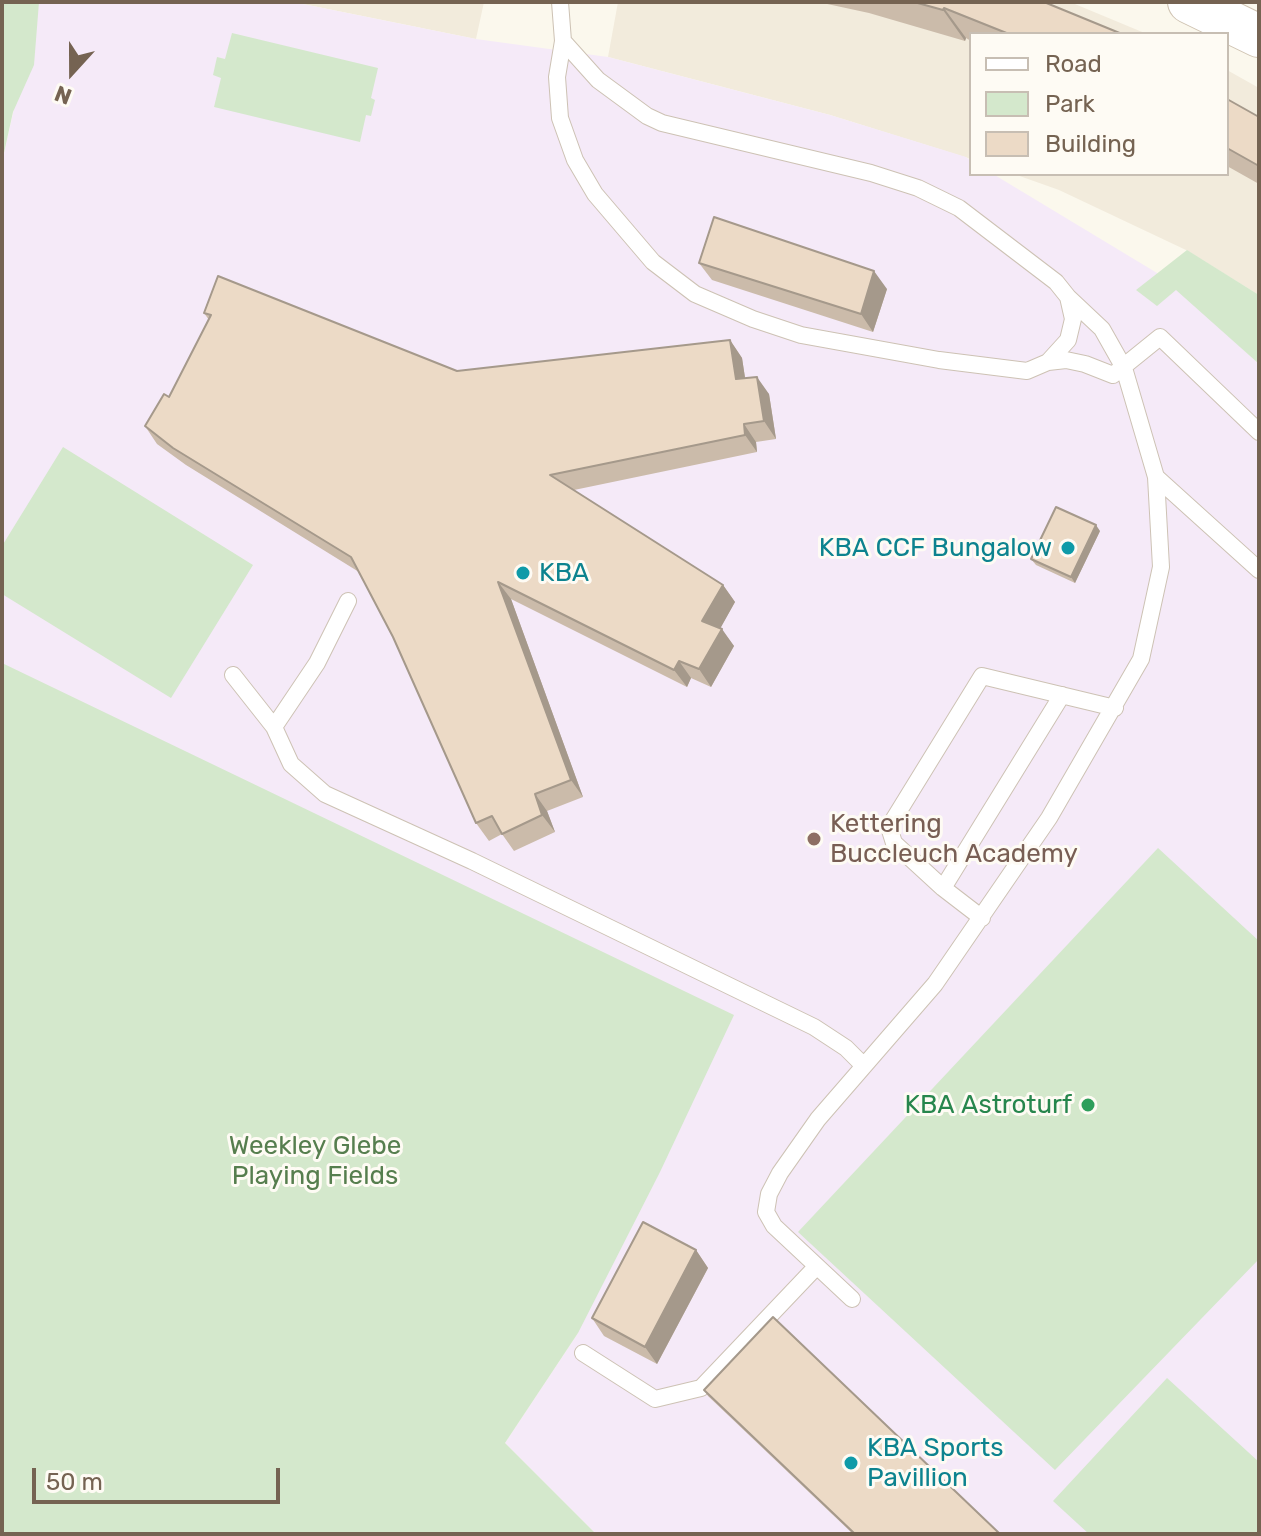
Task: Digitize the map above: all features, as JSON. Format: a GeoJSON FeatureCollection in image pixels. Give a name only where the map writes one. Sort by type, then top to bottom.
{"type":"FeatureCollection","features":[{"type":"Feature","properties":{"kind":"street"},"geometry":{"type":"LineString","coordinates":[[1189,2],[1259,36]]}},
{"type":"Feature","properties":{"kind":"lane"},"geometry":{"type":"LineString","coordinates":[[560,2],[563,41],[557,77],[560,118],[575,160],[595,194],[653,262],[695,294],[801,335],[939,360],[1027,371],[1048,362],[1066,360],[1113,375],[1160,337],[1259,432]]}},
{"type":"Feature","properties":{"kind":"lane"},"geometry":{"type":"LineString","coordinates":[[563,41],[598,80],[647,116],[662,123],[871,173],[918,188],[959,208],[1056,282],[1102,329],[1124,368],[1156,477],[1161,567],[1141,659],[1115,708],[1049,818],[982,918],[935,984],[818,1119],[769,1194],[766,1212],[774,1226],[852,1299]]}},
{"type":"Feature","properties":{"kind":"lane"},"geometry":{"type":"LineString","coordinates":[[1048,362],[1068,340],[1073,319],[1068,297]]}},
{"type":"Feature","properties":{"kind":"lane"},"geometry":{"type":"LineString","coordinates":[[1156,477],[1259,570]]}},
{"type":"Feature","properties":{"kind":"lane"},"geometry":{"type":"LineString","coordinates":[[274,727],[317,663],[348,601]]}},
{"type":"Feature","properties":{"kind":"lane"},"geometry":{"type":"LineString","coordinates":[[233,675],[274,727],[291,764],[325,794],[472,861],[814,1027],[846,1048],[863,1065]]}},
{"type":"Feature","properties":{"kind":"lane"},"geometry":{"type":"LineString","coordinates":[[982,918],[943,888],[894,843],[889,827],[982,676],[1115,708]]}},
{"type":"Feature","properties":{"kind":"lane"},"geometry":{"type":"LineString","coordinates":[[943,888],[1062,695]]}},
{"type":"Feature","properties":{"kind":"lane"},"geometry":{"type":"LineString","coordinates":[[583,1353],[655,1399],[701,1388],[816,1267]]}},
{"type":"Feature","properties":{"kind":"shaded area","name":"Kettering Buccleuch Academy"},"geometry":{"type":"Polygon","coordinates":[[[38,2],[293,2],[476,39],[608,57],[830,115],[966,157],[969,159],[969,176],[996,176],[1167,279],[1259,364],[1259,1534],[596,1534],[505,1443],[578,1333],[2,663],[2,162],[38,2]]]}},
{"type":"Feature","properties":{"kind":"shaded area"},"geometry":{"type":"Polygon","coordinates":[[[293,2],[484,2],[476,39],[293,2]]]}},
{"type":"Feature","properties":{"kind":"shaded area"},"geometry":{"type":"Polygon","coordinates":[[[618,2],[1070,2],[1142,32],[969,32],[969,158],[830,115],[608,57],[618,2]]]}},
{"type":"Feature","properties":{"kind":"shaded area"},"geometry":{"type":"Polygon","coordinates":[[[1229,71],[1259,88],[1259,295],[1186,250],[1059,190],[1020,176],[1229,176],[1229,71]]]}},
{"type":"Feature","properties":{"kind":"green space"},"geometry":{"type":"Polygon","coordinates":[[[2,2],[39,2],[34,65],[13,112],[2,162],[2,2]]]}},
{"type":"Feature","properties":{"kind":"green space"},"geometry":{"type":"Polygon","coordinates":[[[232,33],[378,68],[371,98],[375,100],[371,116],[366,115],[360,142],[214,107],[221,78],[213,75],[217,57],[225,59],[232,33]]]}},
{"type":"Feature","properties":{"kind":"green space"},"geometry":{"type":"Polygon","coordinates":[[[1187,250],[1259,295],[1259,364],[1176,290],[1157,306],[1136,290],[1187,250]]]}},
{"type":"Feature","properties":{"kind":"green space"},"geometry":{"type":"Polygon","coordinates":[[[63,447],[253,565],[171,698],[2,594],[2,546],[63,447]]]}},
{"type":"Feature","properties":{"kind":"green space","name":"Weekley Glebe Playing Fields"},"geometry":{"type":"Polygon","coordinates":[[[2,663],[734,1015],[660,1172],[578,1333],[505,1443],[596,1534],[2,1534],[2,663]]]}},
{"type":"Feature","properties":{"kind":"green space","name":"KBA Astroturf"},"geometry":{"type":"Polygon","coordinates":[[[1158,848],[1259,941],[1259,1259],[1055,1470],[798,1232],[1158,848]]]}},
{"type":"Feature","properties":{"kind":"green space"},"geometry":{"type":"Polygon","coordinates":[[[1167,1378],[1259,1462],[1259,1534],[1089,1534],[1053,1501],[1167,1378]]]}},
{"type":"Feature","properties":{"kind":"building"},"geometry":{"type":"Polygon","coordinates":[[[914,2],[1044,2],[1117,32],[1004,32],[914,2]]]}},
{"type":"Feature","properties":{"kind":"building"},"geometry":{"type":"Polygon","coordinates":[[[1229,100],[1259,117],[1259,166],[1229,149],[1229,100]]]}},
{"type":"Feature","properties":{"kind":"building"},"geometry":{"type":"Polygon","coordinates":[[[714,217],[874,271],[861,314],[699,263],[714,217]]]}},
{"type":"Feature","properties":{"kind":"building","name":"KBA"},"geometry":{"type":"Polygon","coordinates":[[[218,276],[457,371],[730,340],[736,379],[757,377],[764,421],[744,424],[745,435],[550,475],[723,585],[702,621],[722,629],[699,669],[679,661],[674,670],[498,582],[571,780],[535,794],[542,815],[502,834],[492,816],[476,823],[393,637],[351,557],[173,448],[145,426],[164,394],[169,397],[211,315],[204,313],[218,276]]]}},
{"type":"Feature","properties":{"kind":"building","name":"KBA CCF Bungalow"},"geometry":{"type":"Polygon","coordinates":[[[1056,507],[1096,525],[1071,577],[1031,559],[1056,507]]]}},
{"type":"Feature","properties":{"kind":"building"},"geometry":{"type":"Polygon","coordinates":[[[643,1222],[696,1250],[645,1347],[592,1318],[643,1222]]]}},
{"type":"Feature","properties":{"kind":"building","name":"KBA Sports Pavillion"},"geometry":{"type":"Polygon","coordinates":[[[773,1317],[1000,1534],[855,1534],[704,1390],[773,1317]]]}},
{"type":"Feature","properties":{"kind":"place","name":"KBA CCF Bungalow"},"geometry":{"type":"Point","coordinates":[1068,548]}},
{"type":"Feature","properties":{"kind":"place","name":"KBA"},"geometry":{"type":"Point","coordinates":[523,573]}},
{"type":"Feature","properties":{"kind":"place","name":"Kettering Buccleuch Academy"},"geometry":{"type":"Point","coordinates":[814,839]}},
{"type":"Feature","properties":{"kind":"place","name":"KBA Astroturf"},"geometry":{"type":"Point","coordinates":[1088,1105]}},
{"type":"Feature","properties":{"kind":"place","name":"KBA Sports Pavillion"},"geometry":{"type":"Point","coordinates":[851,1463]}}]}
